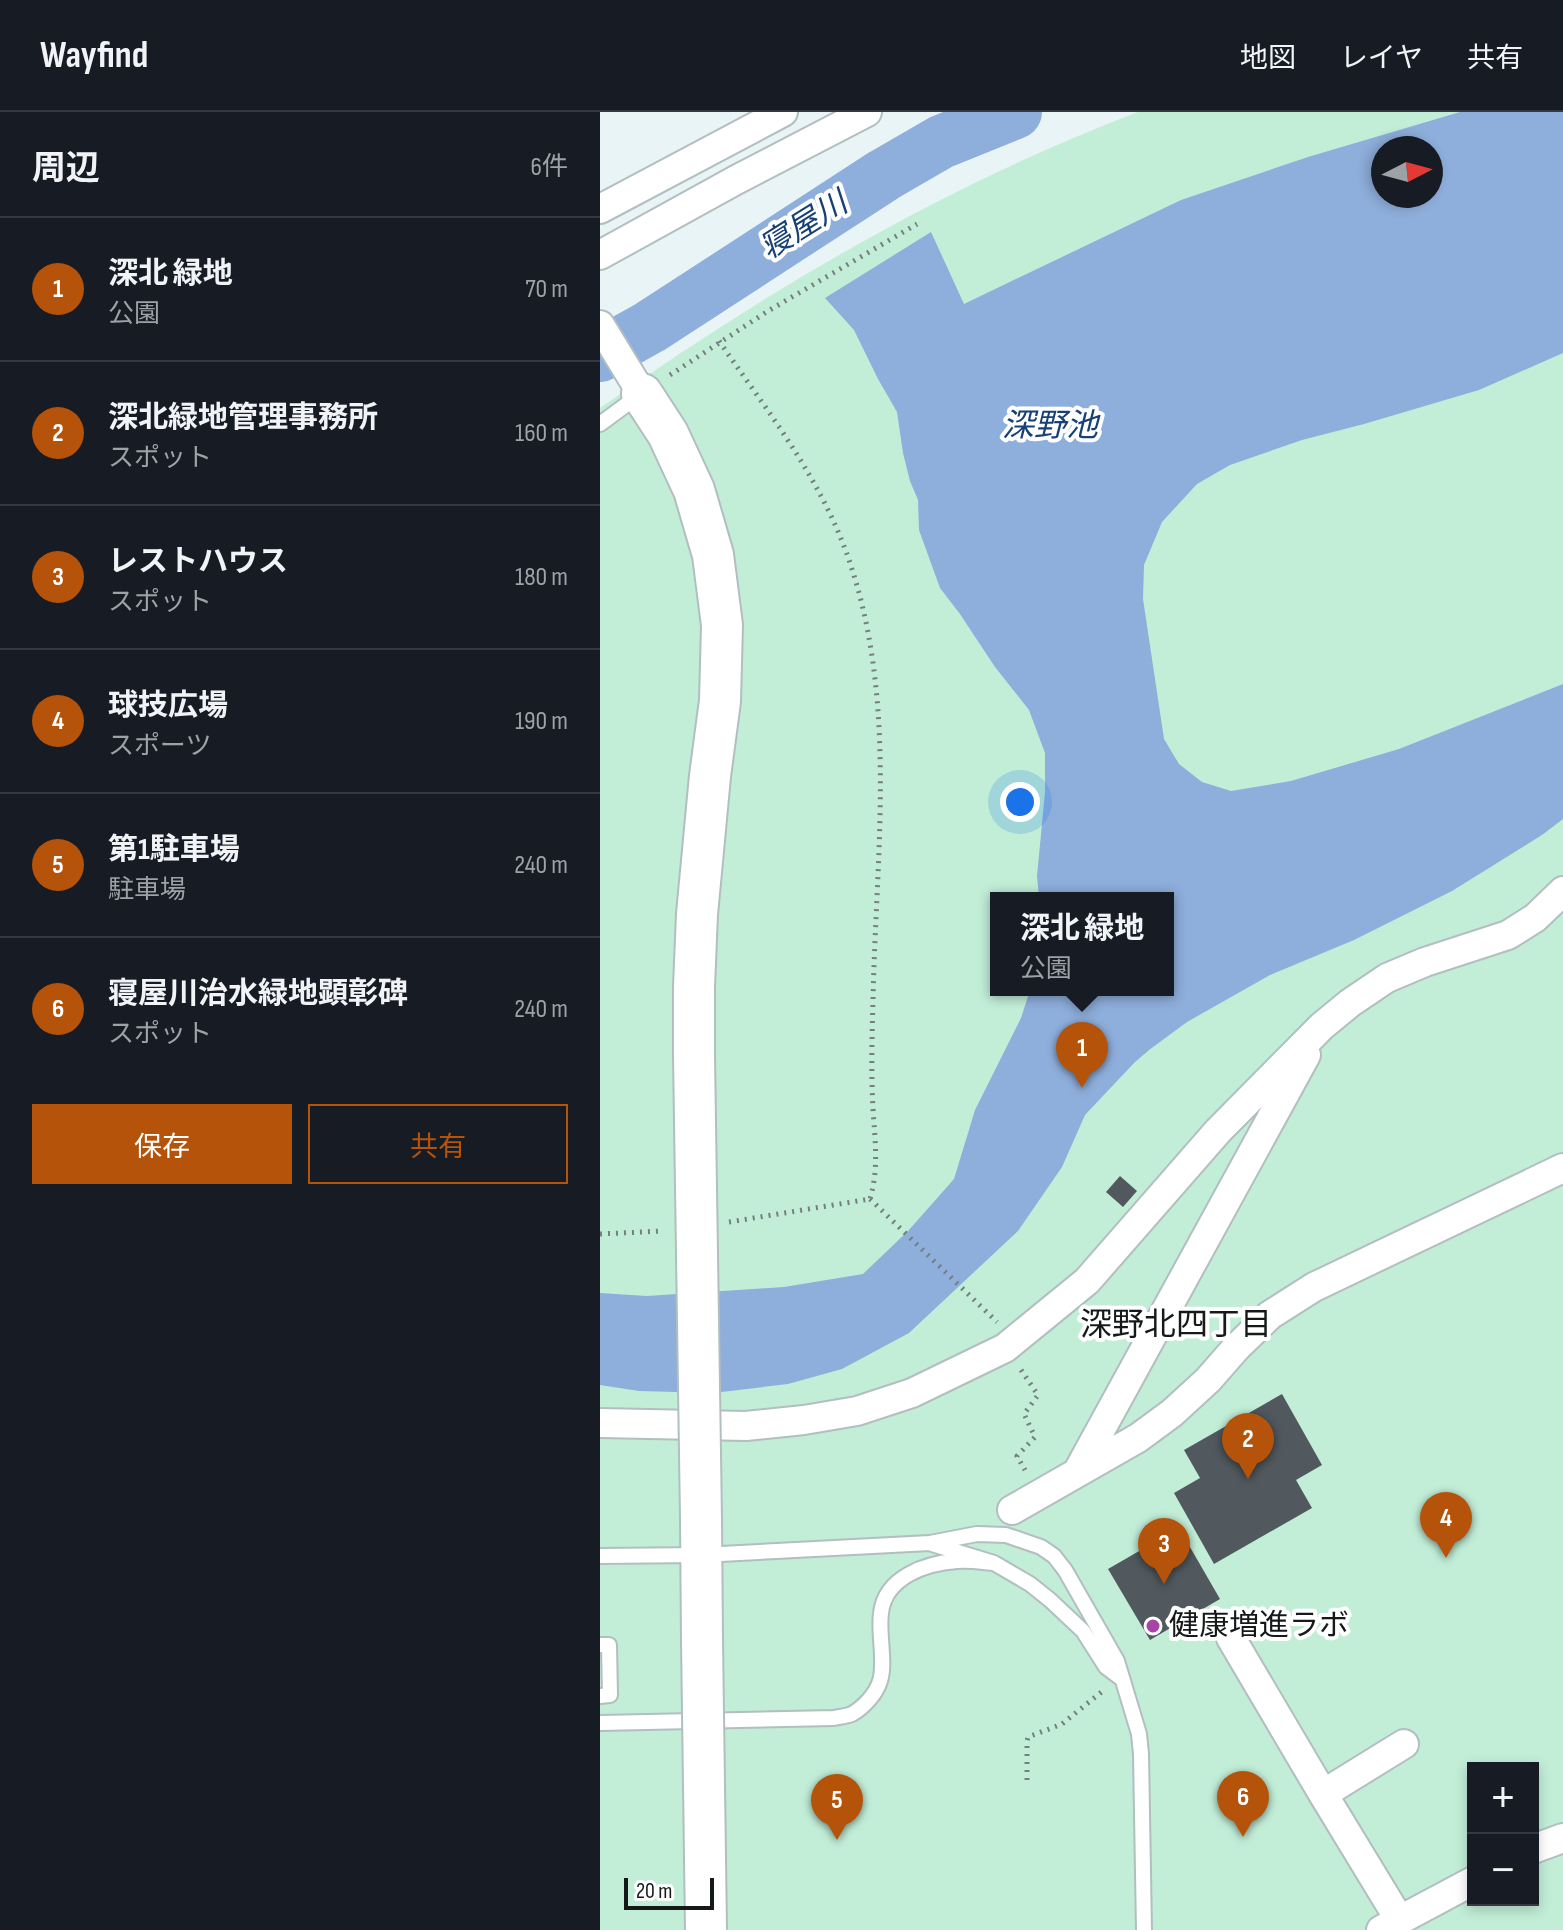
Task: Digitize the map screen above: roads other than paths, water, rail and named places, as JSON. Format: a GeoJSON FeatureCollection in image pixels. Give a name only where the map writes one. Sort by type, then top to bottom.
{"type":"FeatureCollection","features":[{"type":"Feature","properties":{"kind":"street"},"geometry":{"type":"LineString","coordinates":[[600,209],[783,112]]}},
{"type":"Feature","properties":{"kind":"street"},"geometry":{"type":"LineString","coordinates":[[600,255],[867,112]]}},
{"type":"Feature","properties":{"kind":"street"},"geometry":{"type":"LineString","coordinates":[[600,325],[668,434],[694,490],[713,555],[721,614],[720,701],[697,914],[694,987],[706,1930]]}},
{"type":"Feature","properties":{"kind":"street"},"geometry":{"type":"LineString","coordinates":[[600,1423],[746,1426],[857,1411],[912,1393],[1005,1348],[1087,1281],[1218,1131],[1322,1026],[1350,1003],[1387,978],[1508,935],[1535,918],[1563,891]]}},
{"type":"Feature","properties":{"kind":"street"},"geometry":{"type":"LineString","coordinates":[[1077,1473],[1322,1026]]}},
{"type":"Feature","properties":{"kind":"street"},"geometry":{"type":"LineString","coordinates":[[1012,1510],[1138,1438],[1172,1413],[1270,1315],[1314,1287],[1563,1168]]}},
{"type":"Feature","properties":{"kind":"street"},"geometry":{"type":"LineString","coordinates":[[1231,1638],[1323,1794],[1390,1925],[1467,1884]]}},
{"type":"Feature","properties":{"kind":"street"},"geometry":{"type":"LineString","coordinates":[[1323,1794],[1404,1744]]}},
{"type":"Feature","properties":{"kind":"street"},"geometry":{"type":"LineString","coordinates":[[1539,1847],[1563,1838]]}},
{"type":"Feature","properties":{"kind":"lane"},"geometry":{"type":"LineString","coordinates":[[600,424],[642,394]]}},
{"type":"Feature","properties":{"kind":"lane"},"geometry":{"type":"LineString","coordinates":[[600,1556],[701,1537],[930,1543],[977,1534],[1006,1535],[1041,1547],[1054,1556],[1065,1570],[1117,1661],[1135,1714],[1141,1754],[1144,1930]]}},
{"type":"Feature","properties":{"kind":"lane"},"geometry":{"type":"LineString","coordinates":[[930,1543],[994,1563],[1030,1584],[1083,1631],[1106,1667],[1122,1679]]}},
{"type":"Feature","properties":{"kind":"lane"},"geometry":{"type":"LineString","coordinates":[[600,1723],[834,1718],[852,1713],[875,1694],[882,1678],[881,1612],[886,1596],[895,1584],[911,1572],[936,1564],[959,1561],[994,1563]]}},
{"type":"Feature","properties":{"kind":"lane"},"geometry":{"type":"LineString","coordinates":[[600,1645],[609,1645],[610,1695],[600,1696]]}},
{"type":"Feature","properties":{"kind":"water","name":"深野池"},"geometry":{"type":"Polygon","coordinates":[[[1460,112],[1563,112],[1563,353],[1479,390],[1302,440],[1230,465],[1197,484],[1162,522],[1144,565],[1143,599],[1164,739],[1179,764],[1202,782],[1231,791],[1291,781],[1399,749],[1563,684],[1563,819],[1452,891],[1354,940],[1270,975],[1187,1022],[1149,1050],[1085,1115],[1062,1167],[1018,1231],[909,1333],[842,1369],[788,1384],[713,1393],[639,1391],[600,1385],[600,1293],[647,1296],[784,1287],[863,1274],[908,1231],[954,1179],[975,1110],[1021,1018],[1028,996],[1174,996],[1174,892],[1038,892],[1045,753],[1029,710],[940,588],[919,530],[918,500],[903,453],[897,412],[854,330],[825,298],[931,232],[964,304],[1181,200],[1371,138],[1371,208],[1443,208],[1443,136],[1379,136],[1460,112]]]}},
{"type":"Feature","properties":{"kind":"waterway","name":"寝屋川"},"geometry":{"type":"LineString","coordinates":[[600,355],[650,327],[884,175],[941,142],[1015,112]]}},
{"type":"Feature","properties":{"kind":"place","name":"深北 緑地"},"geometry":{"type":"Point","coordinates":[1082,1088]}},
{"type":"Feature","properties":{"kind":"place","name":"深北緑地管理事務所"},"geometry":{"type":"Point","coordinates":[1248,1479]}},
{"type":"Feature","properties":{"kind":"place","name":"球技広場"},"geometry":{"type":"Point","coordinates":[1446,1558]}},
{"type":"Feature","properties":{"kind":"place","name":"レストハウス"},"geometry":{"type":"Point","coordinates":[1164,1584]}},
{"type":"Feature","properties":{"kind":"place","name":"健康増進ラボ"},"geometry":{"type":"Point","coordinates":[1153,1626]}},
{"type":"Feature","properties":{"kind":"place","name":"寝屋川治水緑地顕彰碑"},"geometry":{"type":"Point","coordinates":[1243,1837]}},
{"type":"Feature","properties":{"kind":"place","name":"第1駐車場"},"geometry":{"type":"Point","coordinates":[837,1840]}},
{"type":"Feature","properties":{"kind":"district","name":"深野北四丁目"},"geometry":{"type":"Point","coordinates":[1176,1325]}}]}
